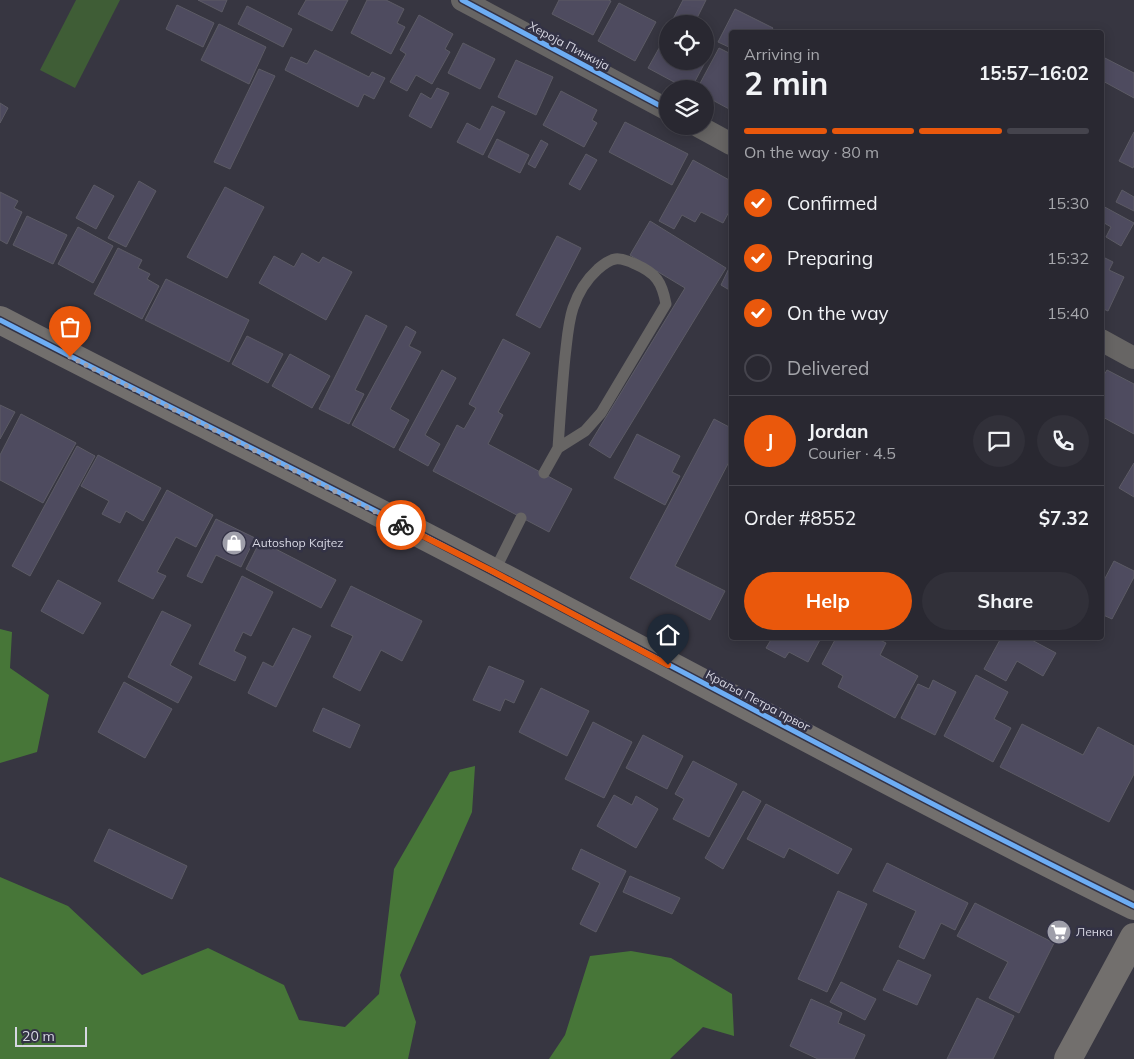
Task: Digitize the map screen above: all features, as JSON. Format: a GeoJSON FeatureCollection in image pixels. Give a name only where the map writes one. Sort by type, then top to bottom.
{"type":"FeatureCollection","features":[{"type":"Feature","properties":{"kind":"street","name":"Хероја Пинкија"},"geometry":{"type":"LineString","coordinates":[[462,0],[659,105]]}},
{"type":"Feature","properties":{"kind":"street"},"geometry":{"type":"LineString","coordinates":[[714,135],[729,143]]}},
{"type":"Feature","properties":{"kind":"street","name":"Краља Петра првог"},"geometry":{"type":"LineString","coordinates":[[0,320],[494,572],[773,720],[1134,906]]}},
{"type":"Feature","properties":{"kind":"street"},"geometry":{"type":"LineString","coordinates":[[1104,342],[1134,358]]}},
{"type":"Feature","properties":{"kind":"street"},"geometry":{"type":"LineString","coordinates":[[1068,1059],[1134,937]]}},
{"type":"Feature","properties":{"kind":"lane"},"geometry":{"type":"LineString","coordinates":[[544,474],[558,448],[567,338],[573,307],[588,278],[609,260],[623,258],[642,267],[654,276],[663,288],[666,304],[601,413],[585,431],[558,448]]}},
{"type":"Feature","properties":{"kind":"lane"},"geometry":{"type":"LineString","coordinates":[[494,572],[521,518]]}},
{"type":"Feature","properties":{"kind":"green space"},"geometry":{"type":"Polygon","coordinates":[[[76,0],[120,0],[75,88],[40,70],[76,0]]]}},
{"type":"Feature","properties":{"kind":"green space"},"geometry":{"type":"Polygon","coordinates":[[[0,629],[12,632],[10,668],[49,695],[37,752],[0,763],[0,629]]]}},
{"type":"Feature","properties":{"kind":"green space"},"geometry":{"type":"Polygon","coordinates":[[[475,766],[472,812],[400,975],[416,1022],[408,1059],[0,1059],[0,877],[68,906],[142,975],[208,948],[284,985],[299,1020],[345,1027],[379,994],[394,869],[450,772],[475,766]]]}},
{"type":"Feature","properties":{"kind":"green space"},"geometry":{"type":"Polygon","coordinates":[[[631,951],[671,958],[732,994],[734,1036],[703,1027],[670,1059],[549,1059],[565,1035],[590,956],[631,951]]]}},
{"type":"Feature","properties":{"kind":"building"},"geometry":{"type":"Polygon","coordinates":[[[198,0],[227,0],[222,12],[198,0]]]}},
{"type":"Feature","properties":{"kind":"building"},"geometry":{"type":"Polygon","coordinates":[[[306,0],[348,0],[332,31],[298,14],[306,0]]]}},
{"type":"Feature","properties":{"kind":"building"},"geometry":{"type":"Polygon","coordinates":[[[367,0],[386,0],[404,9],[397,23],[405,27],[391,54],[351,33],[367,0]]]}},
{"type":"Feature","properties":{"kind":"building"},"geometry":{"type":"Polygon","coordinates":[[[559,0],[611,1],[593,35],[552,14],[559,0]]]}},
{"type":"Feature","properties":{"kind":"building"},"geometry":{"type":"Polygon","coordinates":[[[683,0],[706,0],[698,15],[675,15],[683,0]]]}},
{"type":"Feature","properties":{"kind":"building"},"geometry":{"type":"Polygon","coordinates":[[[619,3],[656,22],[635,61],[598,41],[619,3]]]}},
{"type":"Feature","properties":{"kind":"building"},"geometry":{"type":"Polygon","coordinates":[[[177,5],[214,23],[203,47],[166,29],[177,5]]]}},
{"type":"Feature","properties":{"kind":"building"},"geometry":{"type":"Polygon","coordinates":[[[247,6],[292,29],[283,47],[238,24],[247,6]]]}},
{"type":"Feature","properties":{"kind":"building"},"geometry":{"type":"Polygon","coordinates":[[[735,9],[773,28],[772,30],[729,30],[729,47],[718,42],[735,9]]]}},
{"type":"Feature","properties":{"kind":"building"},"geometry":{"type":"Polygon","coordinates":[[[419,15],[453,34],[445,49],[450,52],[432,84],[416,75],[407,91],[390,82],[406,54],[400,50],[419,15]]]}},
{"type":"Feature","properties":{"kind":"building"},"geometry":{"type":"Polygon","coordinates":[[[219,24],[266,47],[249,84],[201,60],[219,24]]]}},
{"type":"Feature","properties":{"kind":"building"},"geometry":{"type":"Polygon","coordinates":[[[463,43],[495,59],[480,89],[448,73],[463,43]]]}},
{"type":"Feature","properties":{"kind":"building"},"geometry":{"type":"Polygon","coordinates":[[[659,48],[659,70],[701,70],[696,80],[670,80],[648,68],[659,48]]]}},
{"type":"Feature","properties":{"kind":"building"},"geometry":{"type":"Polygon","coordinates":[[[719,48],[729,53],[729,109],[714,101],[714,80],[702,80],[707,70],[714,70],[714,57],[719,48]]]}},
{"type":"Feature","properties":{"kind":"building"},"geometry":{"type":"Polygon","coordinates":[[[315,50],[369,77],[372,72],[385,78],[374,99],[364,94],[358,107],[285,70],[291,57],[307,64],[315,50]]]}},
{"type":"Feature","properties":{"kind":"building"},"geometry":{"type":"Polygon","coordinates":[[[1104,58],[1134,73],[1134,98],[1104,82],[1104,58]]]}},
{"type":"Feature","properties":{"kind":"building"},"geometry":{"type":"Polygon","coordinates":[[[516,60],[553,77],[536,115],[498,97],[516,60]]]}},
{"type":"Feature","properties":{"kind":"building"},"geometry":{"type":"Polygon","coordinates":[[[259,69],[275,76],[230,169],[214,162],[259,69]]]}},
{"type":"Feature","properties":{"kind":"building"},"geometry":{"type":"Polygon","coordinates":[[[437,88],[449,93],[431,128],[409,116],[421,93],[431,99],[437,88]]]}},
{"type":"Feature","properties":{"kind":"building"},"geometry":{"type":"Polygon","coordinates":[[[561,91],[597,110],[592,120],[597,123],[584,147],[543,125],[561,91]]]}},
{"type":"Feature","properties":{"kind":"building"},"geometry":{"type":"Polygon","coordinates":[[[0,103],[8,108],[0,123],[0,103]]]}},
{"type":"Feature","properties":{"kind":"building"},"geometry":{"type":"Polygon","coordinates":[[[492,106],[505,112],[483,155],[457,142],[467,123],[480,130],[492,106]]]}},
{"type":"Feature","properties":{"kind":"building"},"geometry":{"type":"Polygon","coordinates":[[[625,122],[688,154],[672,185],[609,152],[625,122]]]}},
{"type":"Feature","properties":{"kind":"building"},"geometry":{"type":"Polygon","coordinates":[[[1134,132],[1134,165],[1133,168],[1119,161],[1134,132]]]}},
{"type":"Feature","properties":{"kind":"building"},"geometry":{"type":"Polygon","coordinates":[[[497,139],[529,155],[520,173],[488,157],[497,139]]]}},
{"type":"Feature","properties":{"kind":"building"},"geometry":{"type":"Polygon","coordinates":[[[541,140],[548,144],[535,168],[528,164],[541,140]]]}},
{"type":"Feature","properties":{"kind":"building"},"geometry":{"type":"Polygon","coordinates":[[[586,154],[597,160],[580,190],[569,184],[586,154]]]}},
{"type":"Feature","properties":{"kind":"building"},"geometry":{"type":"Polygon","coordinates":[[[693,160],[729,180],[729,212],[723,223],[701,212],[695,222],[682,215],[674,229],[659,221],[693,160]]]}},
{"type":"Feature","properties":{"kind":"building"},"geometry":{"type":"Polygon","coordinates":[[[139,181],[156,191],[126,247],[108,238],[139,181]]]}},
{"type":"Feature","properties":{"kind":"building"},"geometry":{"type":"Polygon","coordinates":[[[94,185],[114,196],[96,229],[76,218],[94,185]]]}},
{"type":"Feature","properties":{"kind":"building"},"geometry":{"type":"Polygon","coordinates":[[[225,187],[264,207],[227,278],[187,257],[225,187]]]}},
{"type":"Feature","properties":{"kind":"building"},"geometry":{"type":"Polygon","coordinates":[[[1122,190],[1134,197],[1134,211],[1116,202],[1122,190]]]}},
{"type":"Feature","properties":{"kind":"building"},"geometry":{"type":"Polygon","coordinates":[[[0,192],[18,201],[14,208],[22,212],[7,244],[0,240],[0,192]]]}},
{"type":"Feature","properties":{"kind":"building"},"geometry":{"type":"Polygon","coordinates":[[[1104,207],[1134,223],[1121,246],[1106,237],[1111,227],[1104,223],[1104,207]]]}},
{"type":"Feature","properties":{"kind":"building"},"geometry":{"type":"Polygon","coordinates":[[[27,216],[67,235],[53,264],[13,245],[27,216]]]}},
{"type":"Feature","properties":{"kind":"building"},"geometry":{"type":"Polygon","coordinates":[[[650,221],[726,268],[610,458],[589,445],[685,288],[630,255],[650,221]]]}},
{"type":"Feature","properties":{"kind":"building"},"geometry":{"type":"Polygon","coordinates":[[[78,227],[113,246],[93,283],[58,264],[78,227]]]}},
{"type":"Feature","properties":{"kind":"building"},"geometry":{"type":"Polygon","coordinates":[[[557,236],[581,248],[540,328],[516,315],[557,236]]]}},
{"type":"Feature","properties":{"kind":"building"},"geometry":{"type":"Polygon","coordinates":[[[118,248],[142,260],[138,268],[150,274],[147,279],[159,286],[142,319],[94,294],[118,248]]]}},
{"type":"Feature","properties":{"kind":"building"},"geometry":{"type":"Polygon","coordinates":[[[302,253],[319,263],[323,257],[352,272],[326,320],[259,283],[274,256],[294,267],[302,253]]]}},
{"type":"Feature","properties":{"kind":"building"},"geometry":{"type":"Polygon","coordinates":[[[1104,258],[1113,262],[1109,270],[1124,277],[1108,311],[1104,309],[1104,258]]]}},
{"type":"Feature","properties":{"kind":"building"},"geometry":{"type":"Polygon","coordinates":[[[729,268],[729,290],[721,285],[729,268]]]}},
{"type":"Feature","properties":{"kind":"building"},"geometry":{"type":"Polygon","coordinates":[[[166,279],[249,320],[229,362],[145,320],[166,279]]]}},
{"type":"Feature","properties":{"kind":"building"},"geometry":{"type":"Polygon","coordinates":[[[366,315],[387,326],[355,390],[364,394],[349,424],[319,409],[366,315]]]}},
{"type":"Feature","properties":{"kind":"building"},"geometry":{"type":"Polygon","coordinates":[[[406,326],[416,332],[409,346],[421,352],[390,409],[409,420],[394,448],[352,425],[406,326]]]}},
{"type":"Feature","properties":{"kind":"building"},"geometry":{"type":"Polygon","coordinates":[[[247,336],[283,354],[268,383],[232,364],[247,336]]]}},
{"type":"Feature","properties":{"kind":"building"},"geometry":{"type":"Polygon","coordinates":[[[503,339],[530,353],[498,412],[503,415],[488,444],[572,489],[549,532],[433,471],[457,425],[464,429],[476,408],[469,404],[503,339]]]}},
{"type":"Feature","properties":{"kind":"building"},"geometry":{"type":"Polygon","coordinates":[[[290,354],[330,376],[312,408],[272,386],[290,354]]]}},
{"type":"Feature","properties":{"kind":"building"},"geometry":{"type":"Polygon","coordinates":[[[442,370],[456,378],[425,435],[440,444],[428,466],[399,450],[442,370]]]}},
{"type":"Feature","properties":{"kind":"building"},"geometry":{"type":"Polygon","coordinates":[[[1107,370],[1134,384],[1134,434],[1104,418],[1104,375],[1107,370]]]}},
{"type":"Feature","properties":{"kind":"building"},"geometry":{"type":"Polygon","coordinates":[[[0,405],[15,412],[0,439],[0,405]]]}},
{"type":"Feature","properties":{"kind":"building"},"geometry":{"type":"Polygon","coordinates":[[[21,414],[76,443],[43,503],[0,480],[0,455],[21,414]]]}},
{"type":"Feature","properties":{"kind":"building"},"geometry":{"type":"Polygon","coordinates":[[[714,419],[729,427],[729,462],[675,566],[725,591],[710,620],[630,578],[714,419]]]}},
{"type":"Feature","properties":{"kind":"building"},"geometry":{"type":"Polygon","coordinates":[[[637,434],[680,456],[672,472],[680,476],[665,505],[614,478],[637,434]]]}},
{"type":"Feature","properties":{"kind":"building"},"geometry":{"type":"Polygon","coordinates":[[[77,446],[95,456],[30,576],[12,566],[77,446]]]}},
{"type":"Feature","properties":{"kind":"building"},"geometry":{"type":"Polygon","coordinates":[[[98,455],[161,488],[143,521],[126,511],[120,523],[102,514],[109,501],[81,486],[98,455]]]}},
{"type":"Feature","properties":{"kind":"building"},"geometry":{"type":"Polygon","coordinates":[[[1134,463],[1134,497],[1119,488],[1134,463]]]}},
{"type":"Feature","properties":{"kind":"building"},"geometry":{"type":"Polygon","coordinates":[[[167,490],[213,515],[196,547],[176,537],[157,572],[166,576],[153,599],[118,581],[167,490]]]}},
{"type":"Feature","properties":{"kind":"building"},"geometry":{"type":"Polygon","coordinates":[[[216,519],[255,538],[241,567],[216,555],[202,583],[187,576],[216,519]]]}},
{"type":"Feature","properties":{"kind":"building"},"geometry":{"type":"Polygon","coordinates":[[[260,541],[336,580],[321,608],[246,569],[260,541]]]}},
{"type":"Feature","properties":{"kind":"building"},"geometry":{"type":"Polygon","coordinates":[[[1114,561],[1134,571],[1134,577],[1112,619],[1104,615],[1104,580],[1114,561]]]}},
{"type":"Feature","properties":{"kind":"building"},"geometry":{"type":"Polygon","coordinates":[[[242,576],[273,592],[251,636],[243,632],[234,651],[246,657],[235,681],[199,664],[242,576]]]}},
{"type":"Feature","properties":{"kind":"building"},"geometry":{"type":"Polygon","coordinates":[[[58,580],[101,603],[83,634],[41,611],[58,580]]]}},
{"type":"Feature","properties":{"kind":"building"},"geometry":{"type":"Polygon","coordinates":[[[351,586],[422,621],[402,661],[381,650],[360,691],[333,677],[353,636],[331,626],[351,586]]]}},
{"type":"Feature","properties":{"kind":"building"},"geometry":{"type":"Polygon","coordinates":[[[162,611],[191,625],[170,665],[192,677],[178,703],[128,677],[162,611]]]}},
{"type":"Feature","properties":{"kind":"building"},"geometry":{"type":"Polygon","coordinates":[[[293,628],[311,636],[276,707],[248,693],[263,662],[273,667],[293,628]]]}},
{"type":"Feature","properties":{"kind":"building"},"geometry":{"type":"Polygon","coordinates":[[[771,640],[820,640],[808,662],[789,652],[785,658],[766,648],[771,640]]]}},
{"type":"Feature","properties":{"kind":"building"},"geometry":{"type":"Polygon","coordinates":[[[835,640],[880,640],[886,643],[880,655],[918,676],[895,718],[838,687],[843,676],[822,664],[835,640]]]}},
{"type":"Feature","properties":{"kind":"building"},"geometry":{"type":"Polygon","coordinates":[[[1000,640],[1032,640],[1056,653],[1043,676],[1017,661],[1006,681],[984,669],[1000,640]]]}},
{"type":"Feature","properties":{"kind":"building"},"geometry":{"type":"Polygon","coordinates":[[[489,666],[524,681],[514,703],[505,699],[500,711],[473,700],[489,666]]]}},
{"type":"Feature","properties":{"kind":"building"},"geometry":{"type":"Polygon","coordinates":[[[976,675],[1008,692],[994,719],[1011,728],[993,762],[944,736],[976,675]]]}},
{"type":"Feature","properties":{"kind":"building"},"geometry":{"type":"Polygon","coordinates":[[[933,680],[956,692],[935,735],[901,718],[918,684],[929,689],[933,680]]]}},
{"type":"Feature","properties":{"kind":"building"},"geometry":{"type":"Polygon","coordinates":[[[124,682],[172,709],[145,758],[98,732],[124,682]]]}},
{"type":"Feature","properties":{"kind":"building"},"geometry":{"type":"Polygon","coordinates":[[[541,688],[589,711],[567,756],[519,732],[541,688]]]}},
{"type":"Feature","properties":{"kind":"building"},"geometry":{"type":"Polygon","coordinates":[[[323,708],[360,725],[350,748],[313,731],[323,708]]]}},
{"type":"Feature","properties":{"kind":"building"},"geometry":{"type":"Polygon","coordinates":[[[593,722],[632,742],[604,798],[565,779],[593,722]]]}},
{"type":"Feature","properties":{"kind":"building"},"geometry":{"type":"Polygon","coordinates":[[[1022,724],[1083,755],[1098,727],[1134,746],[1134,774],[1109,822],[1000,767],[1022,724]]]}},
{"type":"Feature","properties":{"kind":"building"},"geometry":{"type":"Polygon","coordinates":[[[643,735],[683,756],[667,789],[626,768],[643,735]]]}},
{"type":"Feature","properties":{"kind":"building"},"geometry":{"type":"Polygon","coordinates":[[[693,761],[737,784],[709,837],[673,819],[684,799],[675,794],[693,761]]]}},
{"type":"Feature","properties":{"kind":"building"},"geometry":{"type":"Polygon","coordinates":[[[743,791],[761,801],[723,869],[705,858],[743,791]]]}},
{"type":"Feature","properties":{"kind":"building"},"geometry":{"type":"Polygon","coordinates":[[[614,795],[632,805],[636,796],[658,809],[636,848],[597,826],[614,795]]]}},
{"type":"Feature","properties":{"kind":"building"},"geometry":{"type":"Polygon","coordinates":[[[766,804],[852,849],[838,874],[789,848],[784,858],[747,839],[766,804]]]}},
{"type":"Feature","properties":{"kind":"building"},"geometry":{"type":"Polygon","coordinates":[[[109,829],[187,866],[172,899],[94,861],[109,829]]]}},
{"type":"Feature","properties":{"kind":"building"},"geometry":{"type":"Polygon","coordinates":[[[581,849],[626,871],[596,932],[580,924],[600,883],[572,869],[581,849]]]}},
{"type":"Feature","properties":{"kind":"building"},"geometry":{"type":"Polygon","coordinates":[[[887,863],[968,903],[955,930],[941,923],[924,959],[899,947],[916,911],[873,891],[887,863]]]}},
{"type":"Feature","properties":{"kind":"building"},"geometry":{"type":"Polygon","coordinates":[[[630,876],[680,898],[672,914],[623,892],[630,876]]]}},
{"type":"Feature","properties":{"kind":"building"},"geometry":{"type":"Polygon","coordinates":[[[838,891],[867,904],[827,992],[798,979],[838,891]]]}},
{"type":"Feature","properties":{"kind":"building"},"geometry":{"type":"Polygon","coordinates":[[[975,903],[1054,943],[1019,1013],[989,998],[1008,962],[957,936],[975,903]]]}},
{"type":"Feature","properties":{"kind":"building"},"geometry":{"type":"Polygon","coordinates":[[[898,960],[931,975],[917,1005],[883,990],[898,960]]]}},
{"type":"Feature","properties":{"kind":"building"},"geometry":{"type":"Polygon","coordinates":[[[841,982],[876,999],[865,1020],[830,1002],[841,982]]]}},
{"type":"Feature","properties":{"kind":"building"},"geometry":{"type":"Polygon","coordinates":[[[977,998],[1014,1016],[993,1059],[947,1059],[977,998]]]}},
{"type":"Feature","properties":{"kind":"building"},"geometry":{"type":"Polygon","coordinates":[[[811,999],[842,1013],[838,1023],[865,1035],[854,1059],[818,1059],[790,1046],[811,999]]]}},
{"type":"Feature","properties":{"kind":"cycle path"},"geometry":{"type":"LineString","coordinates":[[462,0],[659,105]]}},
{"type":"Feature","properties":{"kind":"cycle path"},"geometry":{"type":"LineString","coordinates":[[0,320],[435,542],[894,784],[1134,906]]}},
{"type":"Feature","properties":{"kind":"way so far"},"geometry":{"type":"LineString","coordinates":[[70,357],[401,525]]}},
{"type":"Feature","properties":{"kind":"place","name":"Autoshop Kajtez"},"geometry":{"type":"Point","coordinates":[234,543]}},
{"type":"Feature","properties":{"kind":"place","name":"Ленка"},"geometry":{"type":"Point","coordinates":[1059,932]}},
{"type":"Feature","properties":{"kind":"route"},"geometry":{"type":"LineString","coordinates":[[401,525],[494,572],[668,665]]}}]}
